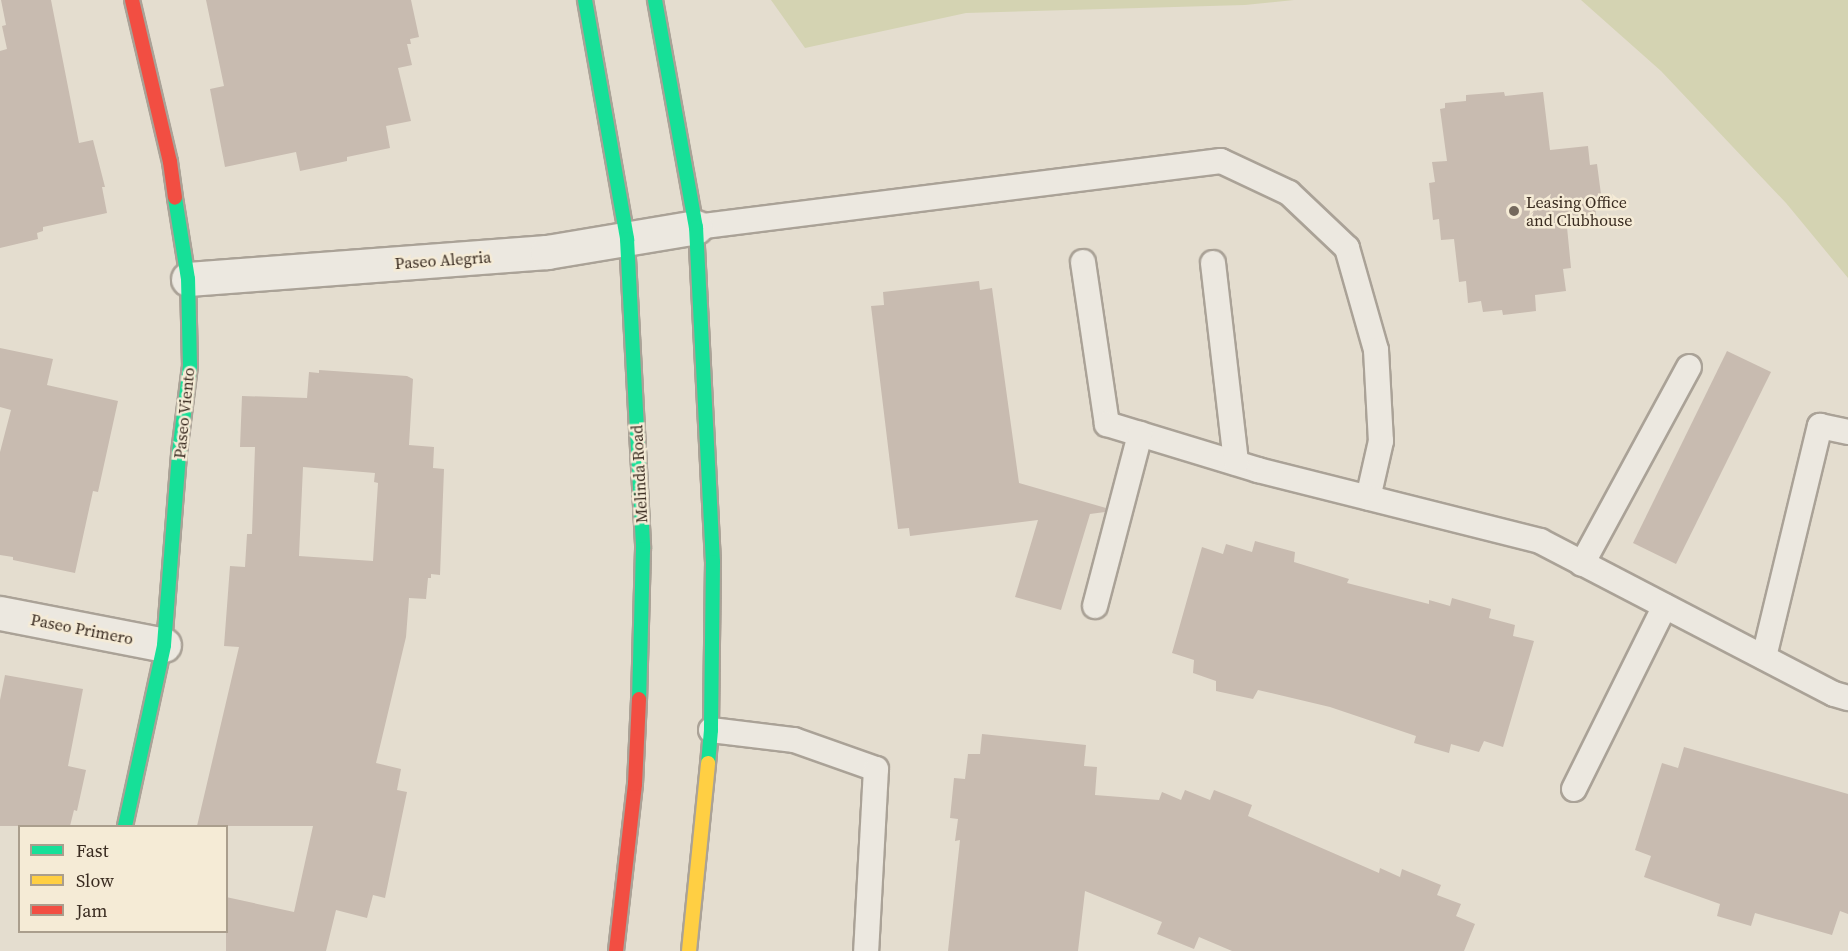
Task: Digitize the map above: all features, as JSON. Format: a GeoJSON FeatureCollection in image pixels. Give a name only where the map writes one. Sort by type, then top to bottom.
{"type":"FeatureCollection","features":[{"type":"Feature","properties":{"kind":"main road","name":"Paseo Viento"},"geometry":{"type":"LineString","coordinates":[[125,825],[164,645],[179,453],[190,366],[188,279],[170,162],[132,0]]}},
{"type":"Feature","properties":{"kind":"main road","name":"Melinda Road"},"geometry":{"type":"LineString","coordinates":[[585,0],[627,239],[642,572],[635,784],[616,951]]}},
{"type":"Feature","properties":{"kind":"main road"},"geometry":{"type":"LineString","coordinates":[[655,0],[696,228],[713,562],[711,730],[689,951]]}},
{"type":"Feature","properties":{"kind":"street","name":"Paseo Alegria"},"geometry":{"type":"LineString","coordinates":[[188,279],[547,252],[696,228]]}},
{"type":"Feature","properties":{"kind":"street","name":"Paseo Primero"},"geometry":{"type":"LineString","coordinates":[[0,613],[164,645]]}},
{"type":"Feature","properties":{"kind":"lane"},"geometry":{"type":"LineString","coordinates":[[696,228],[1221,161],[1289,193],[1347,249],[1376,350],[1381,441],[1368,498]]}},
{"type":"Feature","properties":{"kind":"lane"},"geometry":{"type":"LineString","coordinates":[[1083,262],[1107,424],[1236,463],[1540,541],[1834,694],[1848,698]]}},
{"type":"Feature","properties":{"kind":"lane"},"geometry":{"type":"LineString","coordinates":[[1213,263],[1236,463]]}},
{"type":"Feature","properties":{"kind":"lane"},"geometry":{"type":"LineString","coordinates":[[1582,564],[1689,367]]}},
{"type":"Feature","properties":{"kind":"lane"},"geometry":{"type":"LineString","coordinates":[[1764,657],[1820,426],[1848,432]]}},
{"type":"Feature","properties":{"kind":"lane"},"geometry":{"type":"LineString","coordinates":[[1095,606],[1140,434]]}},
{"type":"Feature","properties":{"kind":"lane"},"geometry":{"type":"LineString","coordinates":[[1574,789],[1665,606]]}},
{"type":"Feature","properties":{"kind":"lane"},"geometry":{"type":"LineString","coordinates":[[711,730],[794,740],[876,769],[866,951]]}},
{"type":"Feature","properties":{"kind":"green space"},"geometry":{"type":"Polygon","coordinates":[[[771,0],[1294,0],[1245,5],[966,13],[805,48],[771,0]]]}},
{"type":"Feature","properties":{"kind":"green space"},"geometry":{"type":"Polygon","coordinates":[[[1581,0],[1848,0],[1848,278],[1786,203],[1661,71],[1581,0]]]}},
{"type":"Feature","properties":{"kind":"building"},"geometry":{"type":"Polygon","coordinates":[[[1,0],[51,0],[79,143],[93,140],[105,187],[102,187],[107,213],[43,227],[43,231],[37,233],[38,239],[0,248],[0,51],[7,49],[2,26],[6,25],[1,0]]]}},
{"type":"Feature","properties":{"kind":"building"},"geometry":{"type":"Polygon","coordinates":[[[206,0],[411,0],[419,37],[410,39],[411,44],[407,44],[412,65],[398,68],[411,121],[386,126],[390,148],[347,157],[347,161],[300,171],[296,152],[225,167],[210,89],[224,86],[206,0]]]}},
{"type":"Feature","properties":{"kind":"building","name":"Leasing Office and Clubhouse"},"geometry":{"type":"Polygon","coordinates":[[[1504,92],[1505,96],[1543,92],[1550,150],[1588,146],[1590,165],[1597,164],[1602,202],[1595,203],[1597,224],[1567,227],[1571,268],[1563,269],[1566,291],[1535,295],[1536,311],[1503,315],[1502,310],[1483,312],[1481,301],[1468,303],[1466,281],[1459,282],[1454,239],[1441,240],[1439,219],[1433,220],[1429,183],[1435,182],[1432,162],[1447,161],[1440,109],[1445,108],[1445,103],[1466,101],[1466,95],[1504,92]]]}},
{"type":"Feature","properties":{"kind":"building"},"geometry":{"type":"Polygon","coordinates":[[[979,281],[980,290],[992,288],[1019,483],[1106,508],[1105,512],[1090,514],[1061,610],[1015,597],[1038,520],[910,536],[909,528],[898,529],[871,306],[884,305],[883,292],[979,281]]]}},
{"type":"Feature","properties":{"kind":"building"},"geometry":{"type":"Polygon","coordinates":[[[0,348],[53,359],[47,385],[118,401],[98,492],[93,491],[75,573],[13,560],[13,557],[0,555],[0,452],[11,410],[0,407],[0,348]]]}},
{"type":"Feature","properties":{"kind":"building"},"geometry":{"type":"Polygon","coordinates":[[[1727,351],[1771,372],[1676,564],[1633,543],[1727,351]]]}},
{"type":"Feature","properties":{"kind":"building"},"geometry":{"type":"Polygon","coordinates":[[[319,370],[407,376],[413,379],[409,445],[434,447],[433,468],[444,469],[440,575],[431,574],[431,578],[428,578],[426,599],[409,598],[406,637],[376,763],[401,769],[397,790],[407,792],[385,898],[373,895],[367,918],[336,910],[326,951],[226,951],[228,897],[294,912],[313,826],[197,825],[239,647],[224,646],[230,566],[245,567],[247,534],[252,534],[255,447],[240,447],[242,396],[307,398],[309,372],[319,373],[319,370]],[[303,467],[299,556],[373,561],[378,483],[374,482],[375,473],[303,467]]]}},
{"type":"Feature","properties":{"kind":"building"},"geometry":{"type":"Polygon","coordinates":[[[1255,541],[1295,552],[1294,562],[1349,579],[1347,583],[1429,604],[1429,600],[1450,606],[1452,598],[1491,609],[1489,618],[1515,625],[1513,636],[1534,641],[1503,747],[1484,741],[1479,752],[1451,744],[1449,753],[1414,743],[1416,736],[1330,707],[1258,690],[1253,699],[1216,691],[1216,681],[1193,673],[1194,660],[1172,653],[1202,547],[1223,554],[1226,544],[1252,552],[1255,541]]]}},
{"type":"Feature","properties":{"kind":"building"},"geometry":{"type":"Polygon","coordinates":[[[5,675],[83,689],[68,766],[86,770],[77,811],[74,810],[70,825],[0,826],[0,700],[5,675]]]}},
{"type":"Feature","properties":{"kind":"building"},"geometry":{"type":"Polygon","coordinates":[[[982,734],[1086,745],[1084,766],[1097,767],[1095,795],[1159,800],[1162,792],[1181,800],[1185,790],[1210,800],[1214,790],[1252,805],[1248,816],[1379,873],[1380,868],[1400,877],[1402,869],[1441,885],[1437,895],[1461,904],[1456,916],[1475,924],[1464,951],[1232,951],[1199,937],[1194,949],[1157,934],[1162,922],[1085,891],[1078,951],[948,951],[960,840],[955,841],[958,819],[950,818],[954,778],[965,779],[968,754],[980,754],[982,734]]]}},
{"type":"Feature","properties":{"kind":"building"},"geometry":{"type":"Polygon","coordinates":[[[1684,747],[1848,794],[1848,914],[1840,911],[1832,935],[1755,913],[1751,926],[1717,916],[1720,904],[1644,877],[1651,856],[1635,850],[1662,763],[1678,768],[1684,747]]]}},
{"type":"Feature","properties":{"kind":"traffic: fast"},"geometry":{"type":"LineString","coordinates":[[585,0],[627,239],[643,549],[639,699]]}},
{"type":"Feature","properties":{"kind":"traffic: fast"},"geometry":{"type":"LineString","coordinates":[[655,0],[696,227],[713,562],[711,730],[708,763]]}},
{"type":"Feature","properties":{"kind":"traffic: fast"},"geometry":{"type":"LineString","coordinates":[[125,825],[164,645],[179,453],[190,366],[188,279],[175,198]]}},
{"type":"Feature","properties":{"kind":"traffic: slow"},"geometry":{"type":"LineString","coordinates":[[689,951],[708,763]]}},
{"type":"Feature","properties":{"kind":"traffic: jam"},"geometry":{"type":"LineString","coordinates":[[132,0],[170,162],[175,198]]}},
{"type":"Feature","properties":{"kind":"traffic: jam"},"geometry":{"type":"LineString","coordinates":[[616,951],[635,784],[639,699]]}},
{"type":"Feature","properties":{"kind":"place","name":"Leasing Office and Clubhouse"},"geometry":{"type":"Point","coordinates":[1514,211]}}]}
